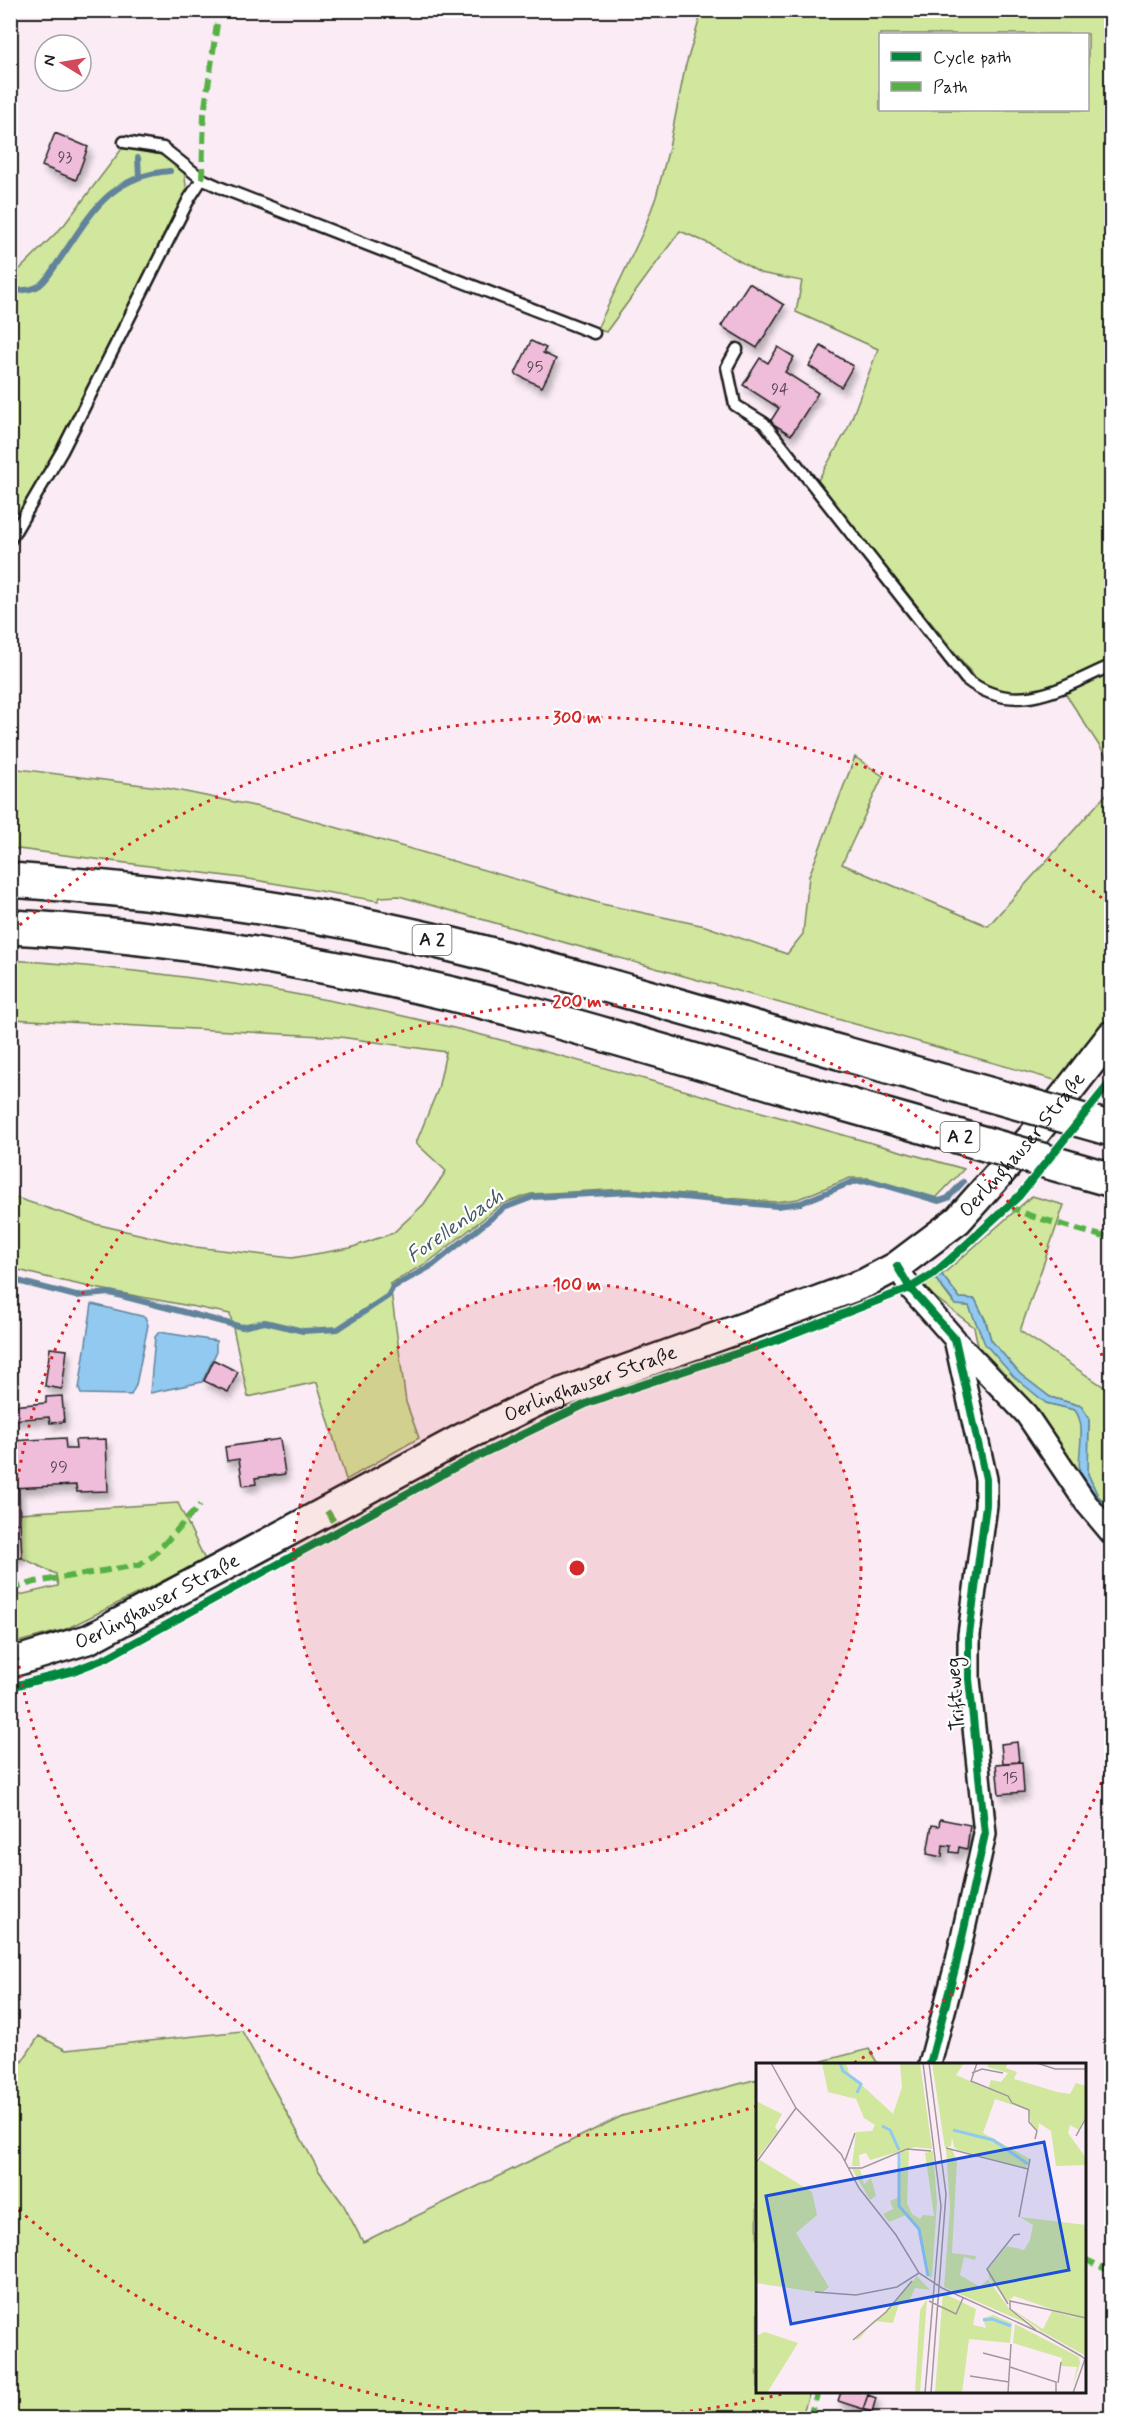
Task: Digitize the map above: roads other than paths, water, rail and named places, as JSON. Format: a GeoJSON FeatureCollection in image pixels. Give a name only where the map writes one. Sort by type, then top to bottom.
{"type":"FeatureCollection","features":[{"type":"Feature","properties":{"kind":"highway","name":"A 2"},"geometry":{"type":"LineString","coordinates":[[10,880],[127,889],[266,908],[430,940],[605,985],[1112,1129]]}},
{"type":"Feature","properties":{"kind":"highway","name":"A 2"},"geometry":{"type":"LineString","coordinates":[[10,927],[153,941],[372,977],[528,1013],[1112,1180]]}},
{"type":"Feature","properties":{"kind":"main road","name":"Oerlinghauser Straße"},"geometry":{"type":"LineString","coordinates":[[10,1663],[89,1639],[466,1436],[538,1401],[865,1283],[897,1266],[950,1226],[972,1205],[1033,1136],[1112,1035]]}},
{"type":"Feature","properties":{"kind":"street","name":"Triftweg"},"geometry":{"type":"LineString","coordinates":[[897,1266],[910,1288],[1026,1414],[1086,1503],[1112,1534]]}},
{"type":"Feature","properties":{"kind":"street","name":"Triftweg"},"geometry":{"type":"LineString","coordinates":[[930,2063],[956,1965],[985,1834],[969,1679],[969,1635],[986,1505],[986,1479],[955,1339]]}},
{"type":"Feature","properties":{"kind":"lane"},"geometry":{"type":"LineString","coordinates":[[124,142],[163,148],[202,179],[594,333]]}},
{"type":"Feature","properties":{"kind":"lane"},"geometry":{"type":"LineString","coordinates":[[10,540],[62,451],[189,198],[202,179]]}},
{"type":"Feature","properties":{"kind":"lane"},"geometry":{"type":"LineString","coordinates":[[737,349],[727,367],[735,405],[764,423],[966,679],[990,694],[1019,698],[1039,696],[1112,665]]}},
{"type":"Feature","properties":{"kind":"water"},"geometry":{"type":"Polygon","coordinates":[[[942,1275],[960,1298],[975,1299],[991,1340],[1020,1374],[1050,1397],[1081,1406],[1089,1418],[1088,1474],[1098,1496],[1111,1508],[1111,1519],[1092,1499],[1082,1481],[1079,1466],[1081,1425],[1075,1410],[1046,1403],[1014,1377],[985,1344],[969,1306],[956,1305],[935,1278],[942,1275]]]}},
{"type":"Feature","properties":{"kind":"water"},"geometry":{"type":"Polygon","coordinates":[[[92,1304],[145,1317],[148,1325],[136,1385],[131,1395],[81,1394],[79,1389],[92,1304]]]}},
{"type":"Feature","properties":{"kind":"water"},"geometry":{"type":"Polygon","coordinates":[[[159,1332],[216,1341],[216,1353],[202,1382],[150,1393],[155,1337],[159,1332]]]}},
{"type":"Feature","properties":{"kind":"waterway"},"geometry":{"type":"LineString","coordinates":[[138,158],[139,177]]}},
{"type":"Feature","properties":{"kind":"waterway"},"geometry":{"type":"LineString","coordinates":[[10,294],[33,289],[43,282],[92,213],[117,189],[149,174],[170,171]]}},
{"type":"Feature","properties":{"kind":"waterway","name":"Forellenbach"},"geometry":{"type":"LineString","coordinates":[[1108,997],[1112,993]]}},
{"type":"Feature","properties":{"kind":"waterway","name":"Forellenbach"},"geometry":{"type":"LineString","coordinates":[[10,1279],[76,1296],[110,1293],[242,1327],[265,1322],[303,1331],[338,1329],[388,1296],[393,1287],[433,1265],[504,1208],[533,1197],[630,1192],[777,1206],[801,1203],[852,1182],[871,1181],[939,1201],[948,1198],[963,1182]]}}]}
